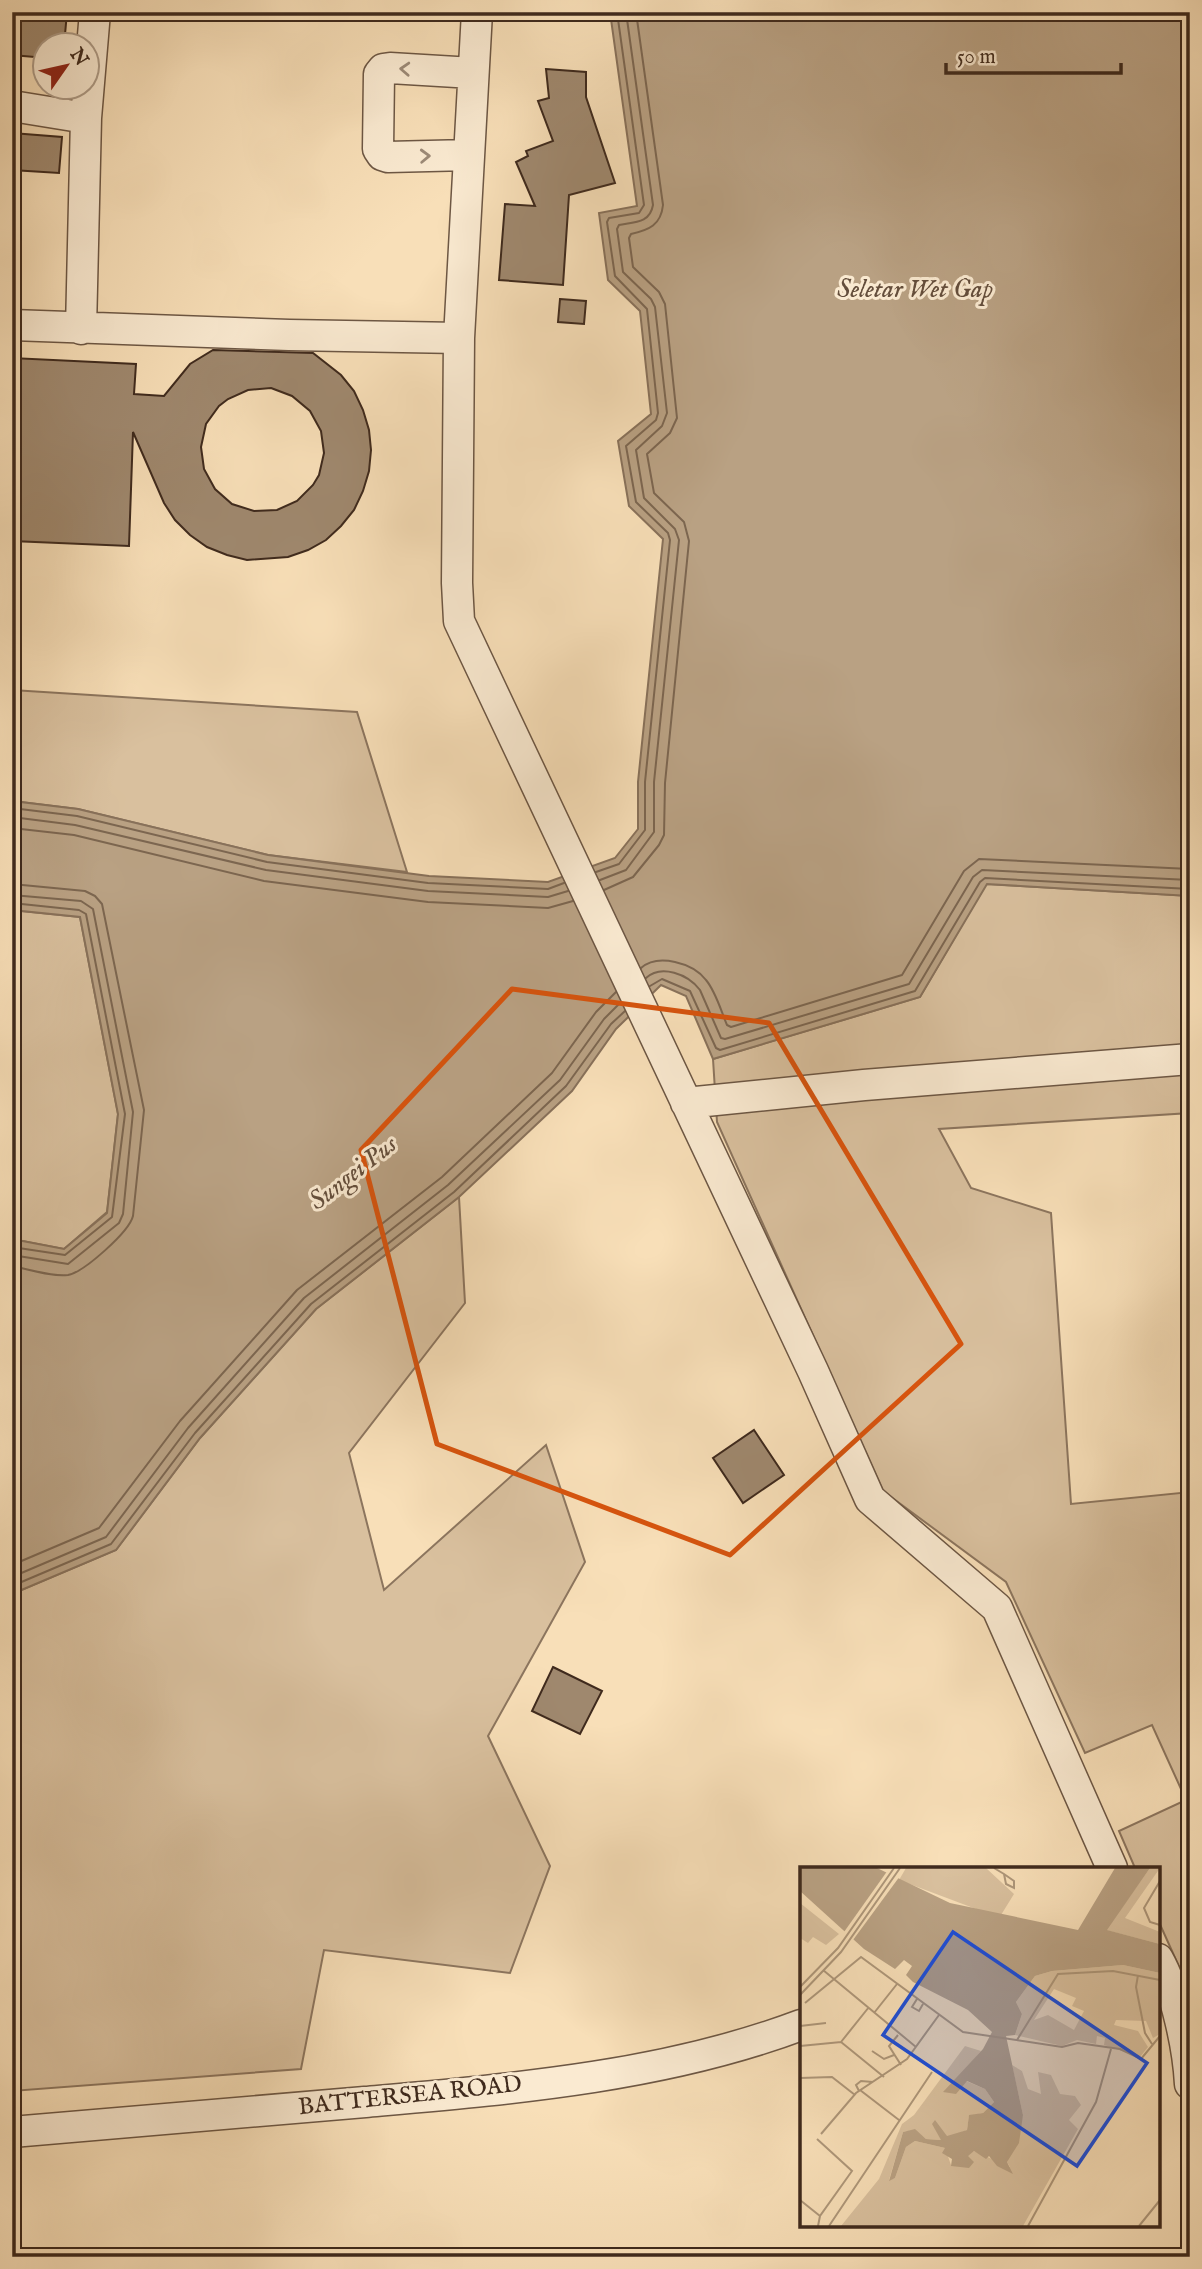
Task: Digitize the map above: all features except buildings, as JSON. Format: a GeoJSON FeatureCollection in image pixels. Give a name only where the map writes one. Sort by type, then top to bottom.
{"type":"FeatureCollection","features":[{"type":"Feature","properties":{"kind":"lane"},"geometry":{"type":"LineString","coordinates":[[81,329],[86,118],[94,12]]}},
{"type":"Feature","properties":{"kind":"lane"},"geometry":{"type":"LineString","coordinates":[[477,12],[459,338],[459,621],[813,1371],[870,1499],[996,1608],[1112,1867]]}},
{"type":"Feature","properties":{"kind":"lane"},"geometry":{"type":"LineString","coordinates":[[469,155],[382,155],[378,149],[379,74],[383,69],[390,68],[473,73]]}},
{"type":"Feature","properties":{"kind":"lane"},"geometry":{"type":"LineString","coordinates":[[12,106],[86,118]]}},
{"type":"Feature","properties":{"kind":"lane"},"geometry":{"type":"LineString","coordinates":[[12,325],[459,338]]}},
{"type":"Feature","properties":{"kind":"lane"},"geometry":{"type":"LineString","coordinates":[[686,1103],[864,1085],[1190,1059]]}},
{"type":"Feature","properties":{"kind":"lane"},"geometry":{"type":"LineString","coordinates":[[1160,1963],[1169,1979],[1189,2068],[1190,2084]]}},
{"type":"Feature","properties":{"kind":"lane","name":"BATTERSEA ROAD"},"geometry":{"type":"LineString","coordinates":[[12,2132],[444,2095],[615,2074],[758,2041],[800,2025]]}},
{"type":"Feature","properties":{"kind":"highlighted area"},"geometry":{"type":"Polygon","coordinates":[[[512,989],[769,1023],[961,1344],[730,1555],[437,1444],[361,1150],[512,989]]]}},
{"type":"Feature","properties":{"kind":"shaded area"},"geometry":{"type":"Polygon","coordinates":[[[12,690],[357,712],[407,872],[268,855],[78,809],[12,801],[12,690]]]}},
{"type":"Feature","properties":{"kind":"shaded area"},"geometry":{"type":"Polygon","coordinates":[[[986,884],[1190,896],[1190,1113],[939,1129],[971,1188],[1051,1213],[1071,1504],[1190,1492],[1190,1991],[1160,1924],[1160,1867],[1135,1867],[1119,1831],[1186,1800],[1152,1725],[1085,1753],[1006,1582],[883,1491],[717,1122],[713,1059],[920,997],[986,884]]]}},
{"type":"Feature","properties":{"kind":"shaded area"},"geometry":{"type":"Polygon","coordinates":[[[12,910],[80,917],[118,1114],[107,1212],[64,1249],[12,1239],[12,910]]]}},
{"type":"Feature","properties":{"kind":"shaded area"},"geometry":{"type":"Polygon","coordinates":[[[459,1197],[465,1303],[349,1453],[384,1590],[546,1445],[585,1562],[488,1736],[550,1866],[510,1973],[324,1950],[301,2069],[12,2091],[12,1594],[116,1550],[200,1438],[316,1309],[459,1197]]]}},
{"type":"Feature","properties":{"kind":"water","name":"Seletar Wet Gap"},"geometry":{"type":"Polygon","coordinates":[[[610,12],[1190,12],[1190,896],[987,884],[920,997],[713,1059],[686,996],[661,985],[616,1029],[572,1091],[459,1197],[316,1309],[200,1438],[116,1550],[12,1594],[12,1239],[64,1249],[107,1213],[118,1114],[80,917],[12,910],[12,801],[78,809],[268,855],[429,876],[548,882],[615,858],[638,829],[638,782],[663,539],[629,506],[618,441],[651,414],[640,311],[608,280],[599,213],[637,206],[610,12]]]}},
{"type":"Feature","properties":{"kind":"water label","name":"Sungei Pus"},"geometry":{"type":"Point","coordinates":[353,1173]}}]}
